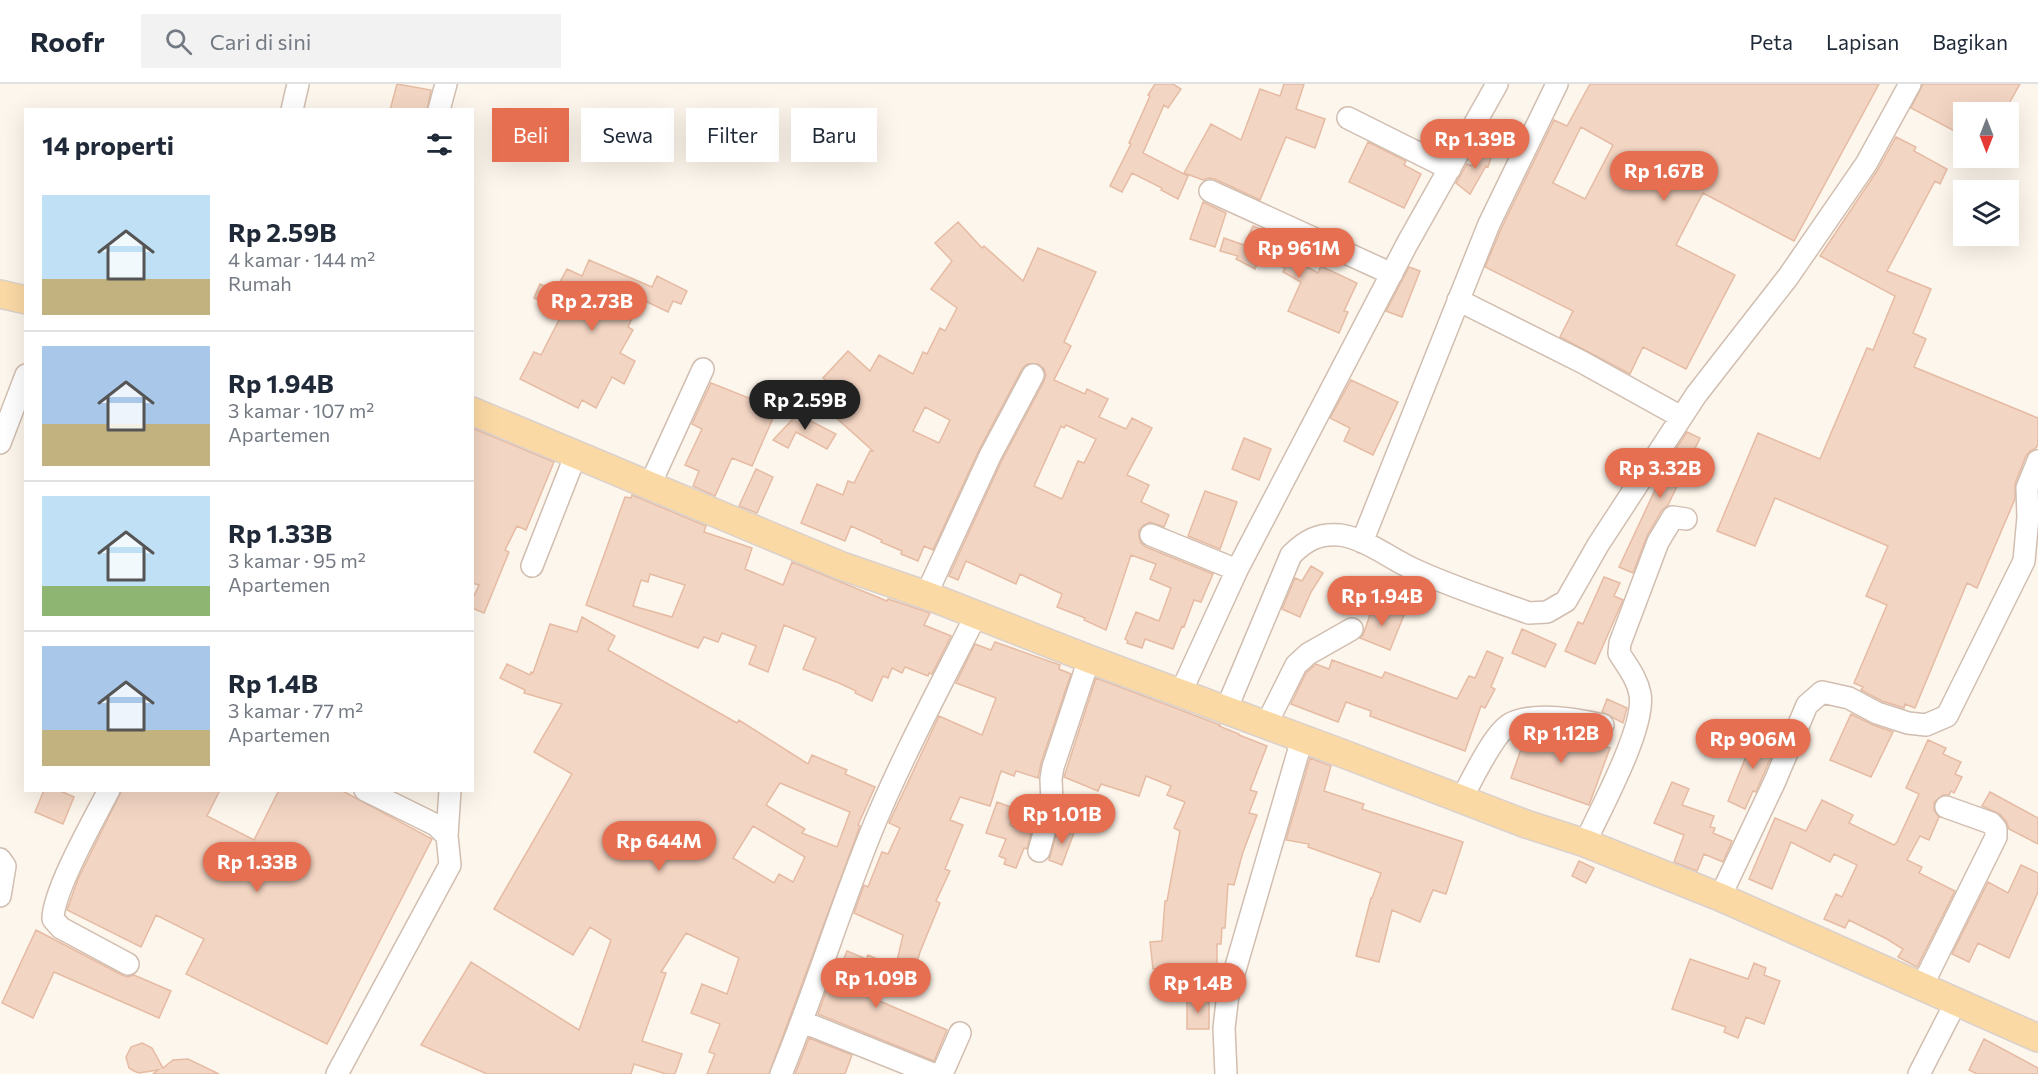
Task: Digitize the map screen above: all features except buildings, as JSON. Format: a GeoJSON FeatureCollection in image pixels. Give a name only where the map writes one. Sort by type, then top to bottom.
{"type":"FeatureCollection","features":[{"type":"Feature","properties":{"kind":"main road"},"geometry":{"type":"LineString","coordinates":[[0,294],[24,300]]}},
{"type":"Feature","properties":{"kind":"main road"},"geometry":{"type":"LineString","coordinates":[[474,412],[842,567],[926,595],[1526,824],[1585,843],[1720,897],[2038,1038]]}},
{"type":"Feature","properties":{"kind":"street"},"geometry":{"type":"LineString","coordinates":[[292,108],[298,84]]}},
{"type":"Feature","properties":{"kind":"street"},"geometry":{"type":"LineString","coordinates":[[440,108],[446,84]]}},
{"type":"Feature","properties":{"kind":"street"},"geometry":{"type":"LineString","coordinates":[[1181,692],[1237,570],[1407,244],[1497,84]]}},
{"type":"Feature","properties":{"kind":"street"},"geometry":{"type":"LineString","coordinates":[[1362,542],[1489,224],[1557,84]]}},
{"type":"Feature","properties":{"kind":"street"},"geometry":{"type":"LineString","coordinates":[[1226,710],[1291,555],[1305,542],[1320,535],[1340,535],[1362,542],[1412,569],[1529,614],[1547,612],[1566,601],[1598,545],[1696,395],[1788,277],[1866,164],[1910,84]]}},
{"type":"Feature","properties":{"kind":"street"},"geometry":{"type":"LineString","coordinates":[[1348,118],[1450,169]]}},
{"type":"Feature","properties":{"kind":"street"},"geometry":{"type":"LineString","coordinates":[[1210,192],[1392,274]]}},
{"type":"Feature","properties":{"kind":"street"},"geometry":{"type":"LineString","coordinates":[[1458,300],[1582,362],[1681,417]]}},
{"type":"Feature","properties":{"kind":"street"},"geometry":{"type":"LineString","coordinates":[[648,487],[703,369]]}},
{"type":"Feature","properties":{"kind":"street"},"geometry":{"type":"LineString","coordinates":[[926,595],[990,456],[1033,375]]}},
{"type":"Feature","properties":{"kind":"street"},"geometry":{"type":"LineString","coordinates":[[0,443],[24,380]]}},
{"type":"Feature","properties":{"kind":"street"},"geometry":{"type":"LineString","coordinates":[[532,567],[576,454]]}},
{"type":"Feature","properties":{"kind":"street"},"geometry":{"type":"LineString","coordinates":[[1720,897],[1807,705],[1822,692],[1849,698],[1877,713],[1908,723],[1926,724],[1947,716],[2024,561],[2028,517],[2027,488],[2038,461]]}},
{"type":"Feature","properties":{"kind":"street"},"geometry":{"type":"LineString","coordinates":[[1585,843],[1631,743],[1640,709],[1640,695],[1635,678],[1619,653],[1620,643],[1658,542],[1673,517],[1686,519]]}},
{"type":"Feature","properties":{"kind":"street"},"geometry":{"type":"LineString","coordinates":[[1151,535],[1237,570]]}},
{"type":"Feature","properties":{"kind":"street"},"geometry":{"type":"LineString","coordinates":[[781,1074],[803,1023],[874,825],[903,760],[976,615]]}},
{"type":"Feature","properties":{"kind":"street"},"geometry":{"type":"LineString","coordinates":[[1266,725],[1296,665],[1308,654],[1352,628]]}},
{"type":"Feature","properties":{"kind":"street"},"geometry":{"type":"LineString","coordinates":[[1040,851],[1052,804],[1053,767],[1089,659]]}},
{"type":"Feature","properties":{"kind":"street"},"geometry":{"type":"LineString","coordinates":[[1462,798],[1496,738],[1510,724],[1549,717],[1568,717],[1603,724]]}},
{"type":"Feature","properties":{"kind":"street"},"geometry":{"type":"LineString","coordinates":[[1226,1074],[1224,1028],[1228,994],[1302,739]]}},
{"type":"Feature","properties":{"kind":"street"},"geometry":{"type":"LineString","coordinates":[[108,792],[62,886],[53,911],[53,919],[61,928],[128,964]]}},
{"type":"Feature","properties":{"kind":"street"},"geometry":{"type":"LineString","coordinates":[[369,792],[436,825],[447,836]]}},
{"type":"Feature","properties":{"kind":"street"},"geometry":{"type":"LineString","coordinates":[[337,1074],[450,865],[447,836],[450,792]]}},
{"type":"Feature","properties":{"kind":"street"},"geometry":{"type":"LineString","coordinates":[[1922,986],[1996,837],[1996,829],[1991,823],[1946,807]]}},
{"type":"Feature","properties":{"kind":"street"},"geometry":{"type":"LineString","coordinates":[[0,859],[5,866],[0,896]]}},
{"type":"Feature","properties":{"kind":"street"},"geometry":{"type":"LineString","coordinates":[[1918,1074],[1956,1002]]}},
{"type":"Feature","properties":{"kind":"street"},"geometry":{"type":"LineString","coordinates":[[803,1023],[933,1074]]}},
{"type":"Feature","properties":{"kind":"street"},"geometry":{"type":"LineString","coordinates":[[942,1074],[960,1033]]}}]}
